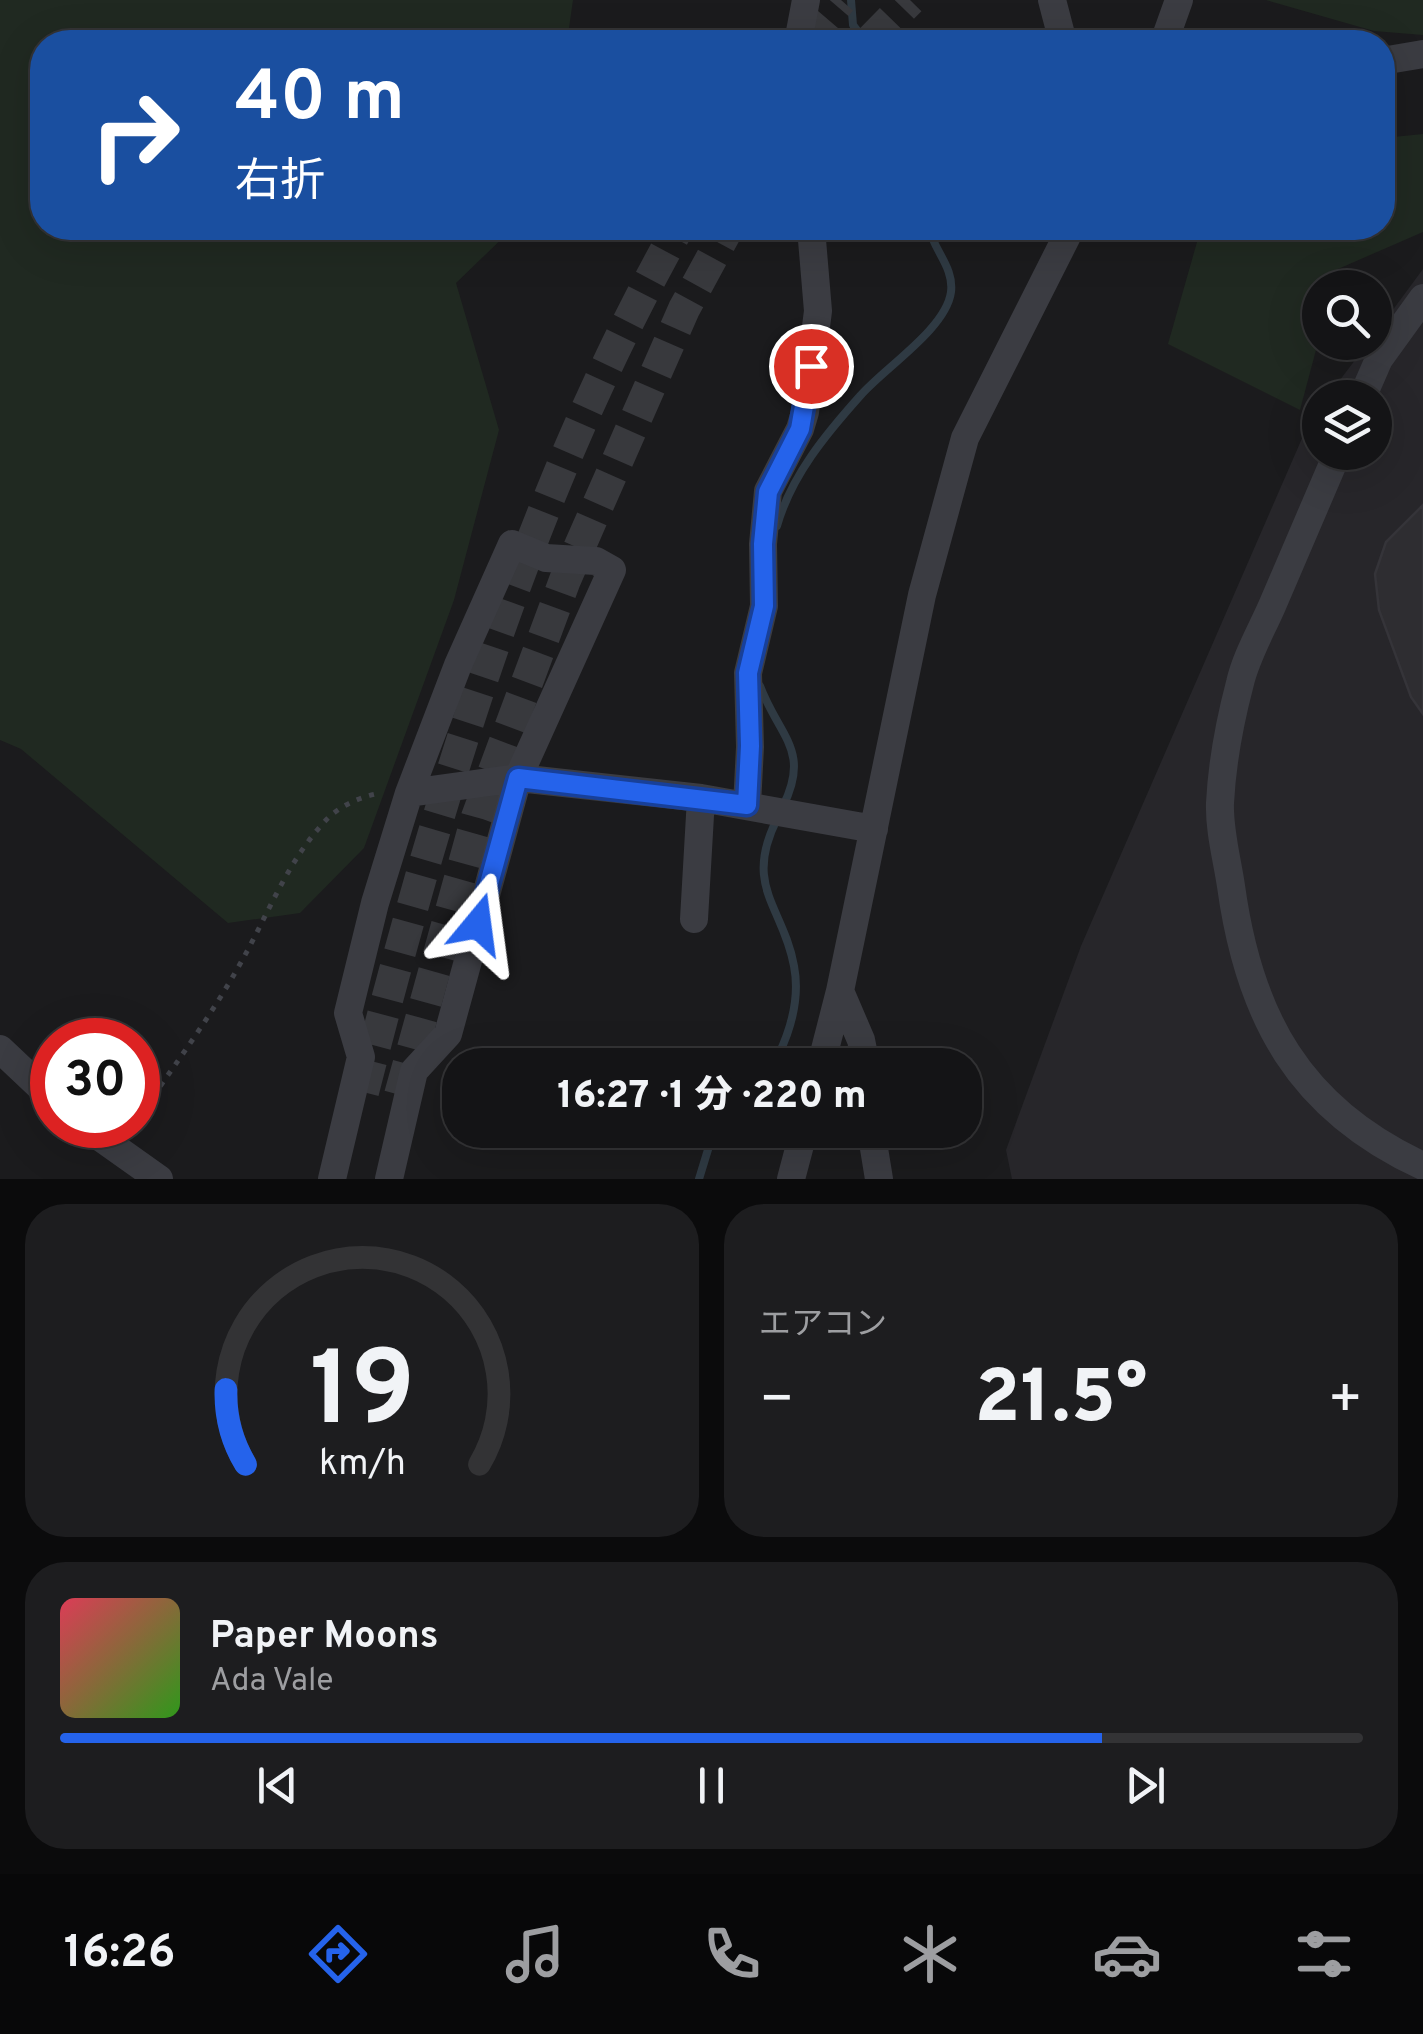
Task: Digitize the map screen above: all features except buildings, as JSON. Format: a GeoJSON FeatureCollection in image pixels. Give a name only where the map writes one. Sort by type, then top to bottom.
{"type":"FeatureCollection","features":[{"type":"Feature","properties":{"kind":"street"},"geometry":{"type":"LineString","coordinates":[[800,30],[806,0]]}},
{"type":"Feature","properties":{"kind":"street"},"geometry":{"type":"LineString","coordinates":[[1052,0],[1060,30]]}},
{"type":"Feature","properties":{"kind":"street"},"geometry":{"type":"LineString","coordinates":[[1169,30],[1180,0]]}},
{"type":"Feature","properties":{"kind":"street"},"geometry":{"type":"LineString","coordinates":[[1395,59],[1423,54]]}},
{"type":"Feature","properties":{"kind":"street"},"geometry":{"type":"LineString","coordinates":[[747,805],[748,673],[764,606],[763,544],[768,492],[805,412],[818,312],[812,240]]}},
{"type":"Feature","properties":{"kind":"street"},"geometry":{"type":"LineString","coordinates":[[825,1048],[922,595],[965,438],[1065,240]]}},
{"type":"Feature","properties":{"kind":"street"},"geometry":{"type":"LineString","coordinates":[[1370,380],[1379,360],[1423,298]]}},
{"type":"Feature","properties":{"kind":"street"},"geometry":{"type":"LineString","coordinates":[[1330,470],[1240,679],[1220,806],[1248,974],[1276,1036],[1311,1086],[1333,1109],[1383,1146],[1423,1166]]}},
{"type":"Feature","properties":{"kind":"street"},"geometry":{"type":"LineString","coordinates":[[332,1179],[361,1057],[348,1013],[375,903],[409,793],[458,665],[512,544],[546,558],[596,560],[612,570],[518,778],[448,1034],[414,1070],[388,1179]]}},
{"type":"Feature","properties":{"kind":"street"},"geometry":{"type":"LineString","coordinates":[[409,793],[518,778],[702,798],[874,829]]}},
{"type":"Feature","properties":{"kind":"street"},"geometry":{"type":"LineString","coordinates":[[694,919],[702,798]]}},
{"type":"Feature","properties":{"kind":"street"},"geometry":{"type":"LineString","coordinates":[[840,991],[863,1048]]}},
{"type":"Feature","properties":{"kind":"street"},"geometry":{"type":"LineString","coordinates":[[0,1049],[30,1077]]}},
{"type":"Feature","properties":{"kind":"street"},"geometry":{"type":"LineString","coordinates":[[116,1148],[158,1179]]}},
{"type":"Feature","properties":{"kind":"street"},"geometry":{"type":"LineString","coordinates":[[791,1179],[799,1148]]}},
{"type":"Feature","properties":{"kind":"street"},"geometry":{"type":"LineString","coordinates":[[874,1148],[879,1179]]}},
{"type":"Feature","properties":{"kind":"path"},"geometry":{"type":"LineString","coordinates":[[160,1085],[232,978],[310,838],[330,815],[357,799],[378,793],[409,793]]}},
{"type":"Feature","properties":{"kind":"shaded area"},"geometry":{"type":"Polygon","coordinates":[[[0,0],[573,0],[569,30],[30,30],[30,240],[501,240],[456,283],[499,430],[454,600],[364,848],[300,913],[228,923],[21,749],[0,740],[0,0]]]}},
{"type":"Feature","properties":{"kind":"shaded area"},"geometry":{"type":"Polygon","coordinates":[[[1266,0],[1423,0],[1423,35],[1371,30],[1266,0]]]}},
{"type":"Feature","properties":{"kind":"shaded area"},"geometry":{"type":"Polygon","coordinates":[[[1423,134],[1423,232],[1338,270],[1302,270],[1302,360],[1313,360],[1308,380],[1302,380],[1300,410],[1168,344],[1198,240],[1395,240],[1395,137],[1423,134]]]}},
{"type":"Feature","properties":{"kind":"shaded area"},"geometry":{"type":"Polygon","coordinates":[[[1423,269],[1423,1179],[1012,1179],[1006,1150],[1081,946],[1302,438],[1302,470],[1392,470],[1392,380],[1340,380],[1355,360],[1392,360],[1392,311],[1423,269]]]}},
{"type":"Feature","properties":{"kind":"waterway"},"geometry":{"type":"LineString","coordinates":[[851,0],[857,30]]}},
{"type":"Feature","properties":{"kind":"waterway"},"geometry":{"type":"LineString","coordinates":[[777,526],[791,490],[822,441],[871,385],[926,334],[947,306],[950,275],[934,240]]}},
{"type":"Feature","properties":{"kind":"waterway"},"geometry":{"type":"LineString","coordinates":[[760,686],[793,757],[791,787],[783,806]]}},
{"type":"Feature","properties":{"kind":"waterway"},"geometry":{"type":"LineString","coordinates":[[777,819],[764,862],[765,880],[789,945],[796,978],[795,1001],[781,1048]]}},
{"type":"Feature","properties":{"kind":"waterway"},"geometry":{"type":"LineString","coordinates":[[699,1179],[708,1148]]}},
{"type":"Feature","properties":{"kind":"tunnel"},"geometry":{"type":"LineString","coordinates":[[815,30],[841,0]]}},
{"type":"Feature","properties":{"kind":"tunnel"},"geometry":{"type":"LineString","coordinates":[[881,30],[910,0]]}},
{"type":"Feature","properties":{"kind":"tunnel"},"geometry":{"type":"LineString","coordinates":[[363,1092],[423,870],[492,650],[576,434],[672,240]]}},
{"type":"Feature","properties":{"kind":"tunnel"},"geometry":{"type":"LineString","coordinates":[[400,1095],[477,817],[565,580],[684,309],[721,240]]}},
{"type":"Feature","properties":{"kind":"route"},"geometry":{"type":"LineString","coordinates":[[478,924],[518,778],[747,805],[748,673],[764,606],[763,544],[768,492],[800,429],[811,366]]}}]}
